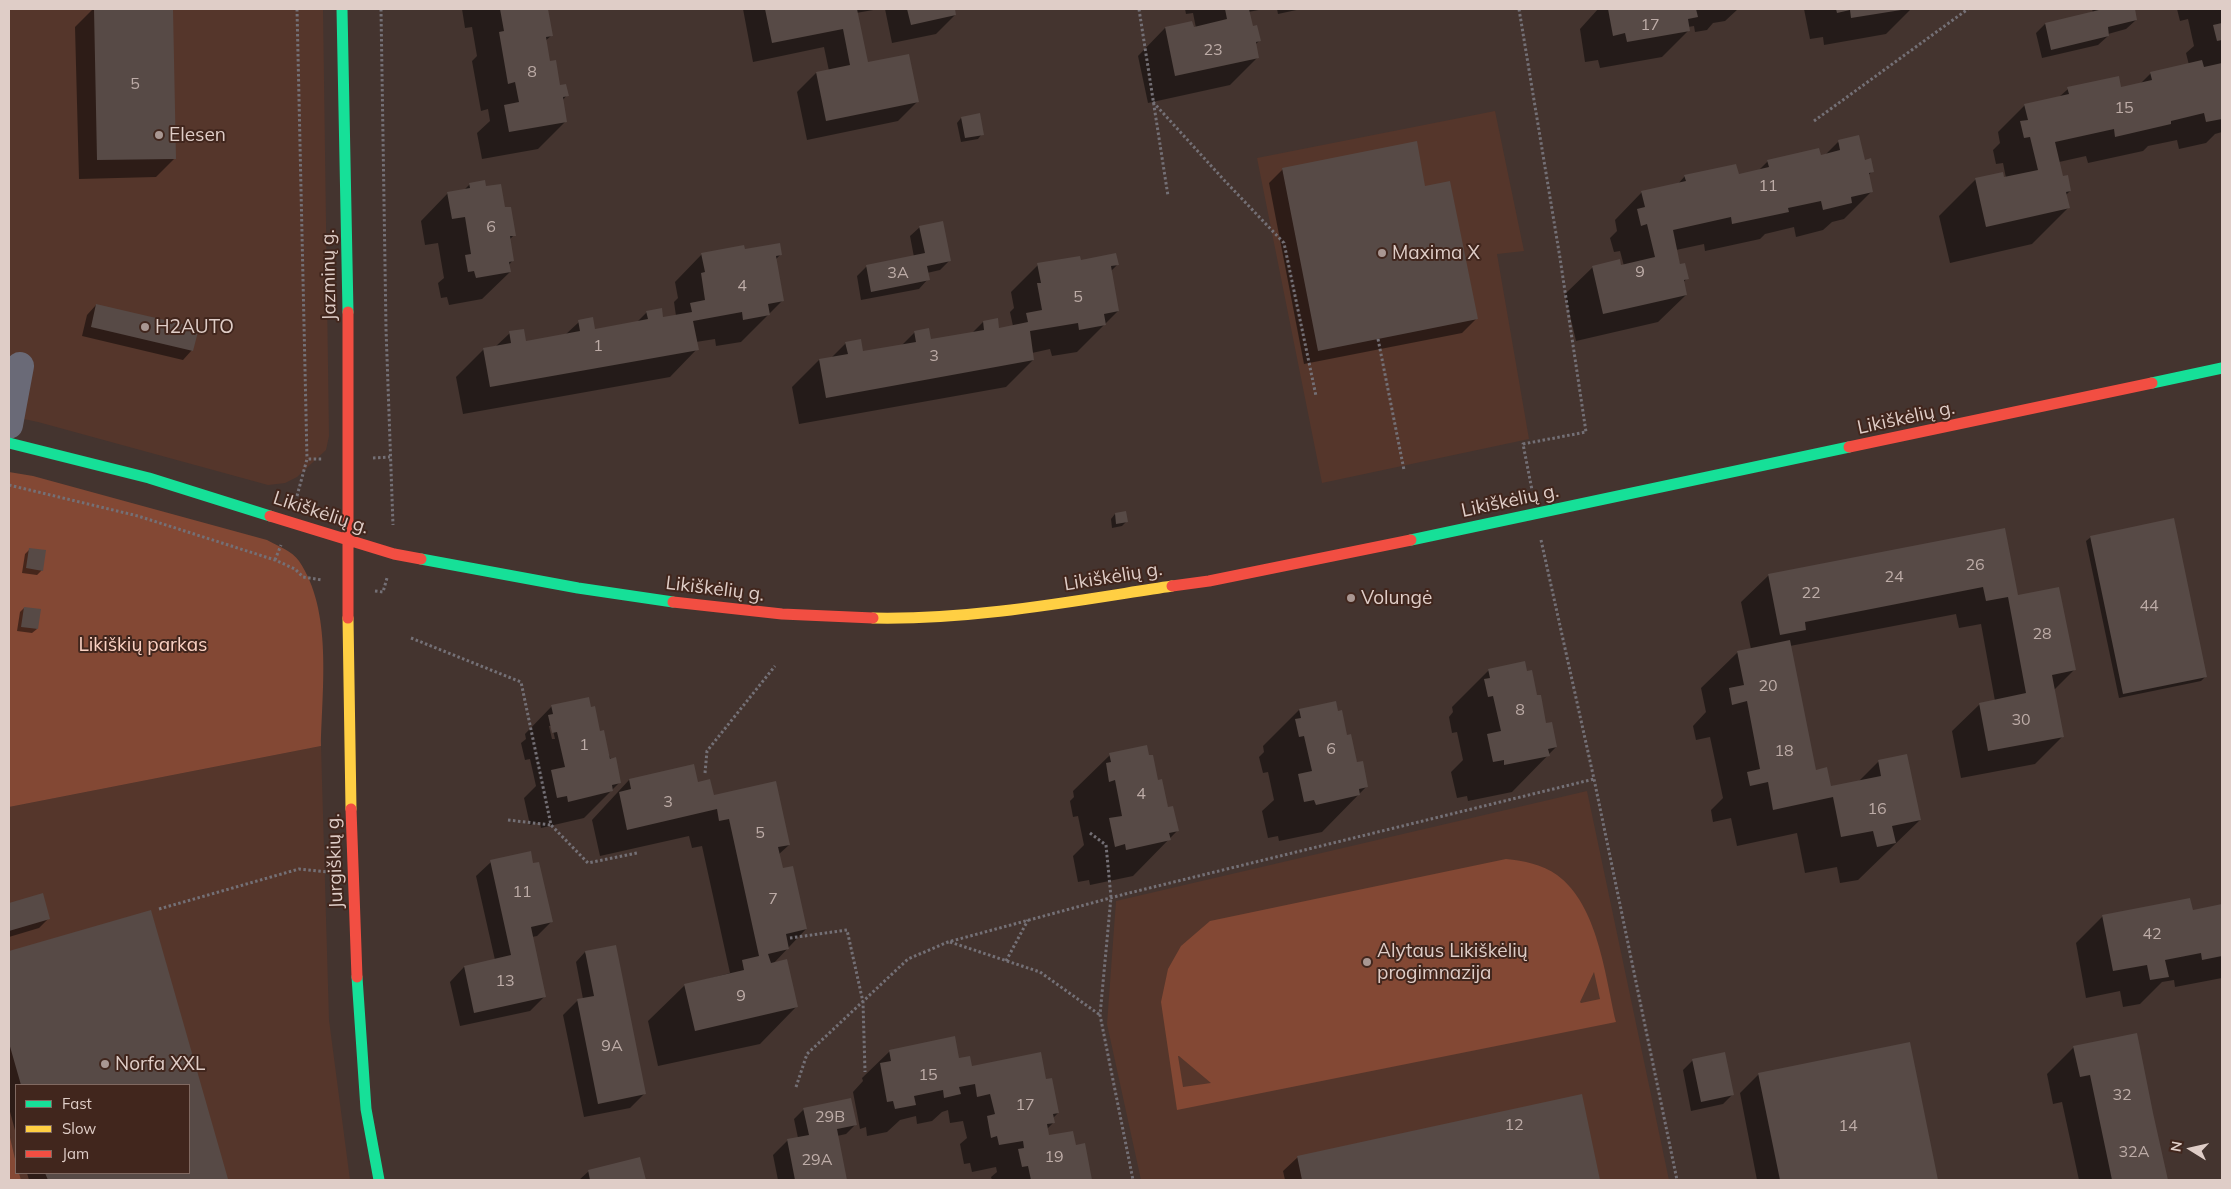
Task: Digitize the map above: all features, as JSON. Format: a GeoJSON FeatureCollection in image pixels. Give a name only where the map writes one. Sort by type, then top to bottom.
{"type":"FeatureCollection","features":[{"type":"Feature","properties":{"kind":"street","name":"Jazminų g."},"geometry":{"type":"LineString","coordinates":[[342,9],[349,459],[348,540]]}},
{"type":"Feature","properties":{"kind":"street"},"geometry":{"type":"LineString","coordinates":[[9,425],[20,366]]}},
{"type":"Feature","properties":{"kind":"street","name":"Likiškėlių g."},"geometry":{"type":"LineString","coordinates":[[9,443],[149,478],[394,554],[578,588],[678,603],[782,614],[850,618],[925,619],[1022,608],[1209,581],[1536,514],[2222,368]]}},
{"type":"Feature","properties":{"kind":"street","name":"Jurgiškių g."},"geometry":{"type":"LineString","coordinates":[[348,540],[352,875],[366,1100],[379,1180]]}},
{"type":"Feature","properties":{"kind":"path"},"geometry":{"type":"LineString","coordinates":[[275,560],[289,522],[307,459],[297,9]]}},
{"type":"Feature","properties":{"kind":"path"},"geometry":{"type":"LineString","coordinates":[[307,459],[390,457],[381,9]]}},
{"type":"Feature","properties":{"kind":"path"},"geometry":{"type":"LineString","coordinates":[[1139,9],[1168,196]]}},
{"type":"Feature","properties":{"kind":"path"},"geometry":{"type":"LineString","coordinates":[[1519,9],[1559,249],[1586,432],[1523,444],[1536,514],[1594,779],[1677,1180]]}},
{"type":"Feature","properties":{"kind":"path"},"geometry":{"type":"LineString","coordinates":[[1814,121],[1968,9]]}},
{"type":"Feature","properties":{"kind":"path"},"geometry":{"type":"LineString","coordinates":[[1153,102],[1284,243],[1316,396]]}},
{"type":"Feature","properties":{"kind":"path"},"geometry":{"type":"LineString","coordinates":[[1378,338],[1404,470]]}},
{"type":"Feature","properties":{"kind":"path"},"geometry":{"type":"LineString","coordinates":[[9,484],[138,516],[275,560],[295,569]]}},
{"type":"Feature","properties":{"kind":"path"},"geometry":{"type":"LineString","coordinates":[[411,638],[521,682],[551,825],[588,863],[637,853]]}},
{"type":"Feature","properties":{"kind":"path"},"geometry":{"type":"LineString","coordinates":[[705,772],[707,751],[775,666]]}},
{"type":"Feature","properties":{"kind":"path"},"geometry":{"type":"LineString","coordinates":[[796,1087],[806,1054],[908,959],[948,942],[1111,897],[1594,779]]}},
{"type":"Feature","properties":{"kind":"path"},"geometry":{"type":"LineString","coordinates":[[508,820],[551,825]]}},
{"type":"Feature","properties":{"kind":"path"},"geometry":{"type":"LineString","coordinates":[[1090,833],[1106,845],[1111,897],[1100,1015],[1133,1180]]}},
{"type":"Feature","properties":{"kind":"path"},"geometry":{"type":"LineString","coordinates":[[159,909],[299,869],[352,875]]}},
{"type":"Feature","properties":{"kind":"path"},"geometry":{"type":"LineString","coordinates":[[1006,961],[1028,920]]}},
{"type":"Feature","properties":{"kind":"path"},"geometry":{"type":"LineString","coordinates":[[790,938],[847,930],[862,1002],[865,1072]]}},
{"type":"Feature","properties":{"kind":"path"},"geometry":{"type":"LineString","coordinates":[[948,942],[1040,972],[1100,1015]]}},
{"type":"Feature","properties":{"kind":"shaded area"},"geometry":{"type":"Polygon","coordinates":[[[9,9],[323,9],[329,436],[326,450],[297,477],[285,483],[268,485],[38,422],[9,416],[9,9]]]}},
{"type":"Feature","properties":{"kind":"shaded area"},"geometry":{"type":"Polygon","coordinates":[[[1495,111],[1524,251],[1497,254],[1529,439],[1322,483],[1257,158],[1495,111]]]}},
{"type":"Feature","properties":{"kind":"shaded area"},"geometry":{"type":"Polygon","coordinates":[[[321,746],[329,1020],[350,1180],[21,1180],[19,1174],[190,1174],[190,1084],[15,1084],[15,1159],[9,1133],[9,807],[321,746]]]}},
{"type":"Feature","properties":{"kind":"shaded area","name":"Alytaus Likiškėlių progimnazija"},"geometry":{"type":"Polygon","coordinates":[[[1587,791],[1669,1180],[1141,1180],[1107,1024],[1116,901],[1587,791]]]}},
{"type":"Feature","properties":{"kind":"shaded area"},"geometry":{"type":"Polygon","coordinates":[[[9,1133],[15,1159],[15,1174],[19,1174],[21,1180],[9,1180],[9,1133]]]}},
{"type":"Feature","properties":{"kind":"green space","name":"Likiškių parkas"},"geometry":{"type":"Polygon","coordinates":[[[9,472],[33,476],[267,540],[293,554],[310,581],[317,603],[321,626],[323,675],[321,746],[9,807],[9,472]]]}},
{"type":"Feature","properties":{"kind":"green space"},"geometry":{"type":"Polygon","coordinates":[[[1506,859],[1533,864],[1557,875],[1571,888],[1582,904],[1598,942],[1616,1022],[1177,1110],[1161,1002],[1168,969],[1181,946],[1210,921],[1506,859]],[[1594,972],[1580,1002],[1581,1003],[1600,999],[1594,972]],[[1179,1056],[1183,1087],[1211,1083],[1179,1056]]]}},
{"type":"Feature","properties":{"kind":"building"},"geometry":{"type":"Polygon","coordinates":[[[94,9],[173,9],[176,159],[97,160],[94,9]]]}},
{"type":"Feature","properties":{"kind":"building"},"geometry":{"type":"Polygon","coordinates":[[[500,9],[548,9],[553,36],[546,37],[550,61],[556,60],[560,85],[566,84],[569,96],[563,97],[567,122],[509,132],[504,105],[519,102],[515,82],[508,84],[499,32],[504,31],[500,9]]]}},
{"type":"Feature","properties":{"kind":"building"},"geometry":{"type":"Polygon","coordinates":[[[765,9],[857,9],[868,62],[909,54],[919,102],[826,121],[816,72],[850,65],[843,29],[772,43],[765,9]]]}},
{"type":"Feature","properties":{"kind":"building"},"geometry":{"type":"Polygon","coordinates":[[[907,9],[955,9],[956,15],[911,25],[907,9]]]}},
{"type":"Feature","properties":{"kind":"building"},"geometry":{"type":"Polygon","coordinates":[[[1225,9],[1249,9],[1253,26],[1257,25],[1261,41],[1256,42],[1259,58],[1175,76],[1165,27],[1192,21],[1194,27],[1227,19],[1225,9]]]}},
{"type":"Feature","properties":{"kind":"building"},"geometry":{"type":"Polygon","coordinates":[[[1608,9],[1696,9],[1698,17],[1688,19],[1690,31],[1627,42],[1625,33],[1613,36],[1608,9]]]}},
{"type":"Feature","properties":{"kind":"building"},"geometry":{"type":"Polygon","coordinates":[[[1836,9],[1901,10],[1851,18],[1850,10],[1837,13],[1836,9]]]}},
{"type":"Feature","properties":{"kind":"building"},"geometry":{"type":"Polygon","coordinates":[[[2103,9],[2135,9],[2137,20],[2108,27],[2109,36],[2051,50],[2045,23],[2103,9]]]}},
{"type":"Feature","properties":{"kind":"building"},"geometry":{"type":"Polygon","coordinates":[[[2222,23],[2222,40],[2217,41],[2213,25],[2222,23]]]}},
{"type":"Feature","properties":{"kind":"building"},"geometry":{"type":"Polygon","coordinates":[[[2202,60],[2204,67],[2222,63],[2222,119],[2206,122],[2204,113],[2171,121],[2171,124],[2115,137],[2114,129],[2055,142],[2063,176],[2068,175],[2071,191],[2066,192],[2070,208],[1986,227],[1975,178],[2003,172],[2004,177],[2038,170],[2030,137],[2024,138],[2020,121],[2028,120],[2024,104],[2069,94],[2067,87],[2119,76],[2121,87],[2152,80],[2150,72],[2202,60]]]}},
{"type":"Feature","properties":{"kind":"building"},"geometry":{"type":"Polygon","coordinates":[[[980,113],[984,135],[965,138],[961,117],[980,113]]]}},
{"type":"Feature","properties":{"kind":"building"},"geometry":{"type":"Polygon","coordinates":[[[1859,135],[1865,160],[1871,158],[1874,172],[1869,173],[1873,192],[1851,197],[1852,203],[1823,210],[1821,201],[1788,208],[1789,212],[1732,224],[1731,217],[1673,230],[1680,264],[1685,263],[1689,279],[1684,280],[1687,295],[1603,314],[1592,266],[1620,259],[1621,265],[1655,257],[1647,224],[1641,226],[1637,209],[1645,207],[1641,191],[1686,181],[1684,175],[1736,164],[1739,174],[1769,167],[1767,160],[1819,148],[1821,155],[1840,150],[1838,140],[1859,135]]]}},
{"type":"Feature","properties":{"kind":"building","name":"Maxima X"},"geometry":{"type":"Polygon","coordinates":[[[1417,141],[1425,186],[1450,181],[1478,319],[1318,351],[1282,168],[1417,141]]]}},
{"type":"Feature","properties":{"kind":"building"},"geometry":{"type":"Polygon","coordinates":[[[485,180],[486,186],[501,184],[505,207],[511,207],[516,236],[510,236],[514,261],[509,262],[511,272],[476,278],[474,271],[468,272],[465,255],[471,254],[465,217],[452,219],[447,192],[470,188],[469,183],[485,180]]]}},
{"type":"Feature","properties":{"kind":"building"},"geometry":{"type":"Polygon","coordinates":[[[943,221],[951,261],[927,266],[930,280],[871,292],[866,265],[925,253],[919,226],[943,221]]]}},
{"type":"Feature","properties":{"kind":"building"},"geometry":{"type":"Polygon","coordinates":[[[780,243],[782,255],[776,256],[784,301],[768,304],[770,315],[743,320],[742,312],[693,321],[699,350],[490,387],[483,348],[511,343],[509,331],[524,329],[526,341],[580,331],[578,320],[593,317],[595,329],[648,319],[646,311],[662,308],[663,317],[692,312],[690,303],[705,300],[701,273],[705,272],[701,253],[744,245],[745,249],[780,243]]]}},
{"type":"Feature","properties":{"kind":"building"},"geometry":{"type":"Polygon","coordinates":[[[1116,253],[1119,265],[1111,266],[1119,311],[1104,314],[1106,325],[1079,330],[1078,323],[1030,331],[1034,360],[826,398],[819,359],[848,354],[845,342],[861,339],[863,351],[916,342],[914,331],[929,328],[931,339],[984,330],[983,321],[998,318],[999,328],[1028,322],[1026,313],[1042,310],[1037,283],[1041,283],[1037,263],[1080,256],[1081,260],[1116,253]]]}},
{"type":"Feature","properties":{"kind":"building","name":"H2AUTO"},"geometry":{"type":"Polygon","coordinates":[[[96,304],[199,328],[193,351],[91,327],[96,304]]]}},
{"type":"Feature","properties":{"kind":"building"},"geometry":{"type":"Polygon","coordinates":[[[1126,511],[1128,522],[1116,524],[1115,513],[1126,511]]]}},
{"type":"Feature","properties":{"kind":"building"},"geometry":{"type":"Polygon","coordinates":[[[2174,518],[2207,677],[2123,694],[2090,536],[2174,518]]]}},
{"type":"Feature","properties":{"kind":"building"},"geometry":{"type":"Polygon","coordinates":[[[2005,528],[2018,595],[2059,587],[2076,670],[2052,675],[2064,737],[1988,751],[1979,703],[2026,693],[2008,597],[1986,601],[1983,587],[1805,622],[1806,630],[1780,635],[1768,574],[2005,528]]]}},
{"type":"Feature","properties":{"kind":"building"},"geometry":{"type":"Polygon","coordinates":[[[29,548],[46,550],[43,571],[26,568],[29,548]]]}},
{"type":"Feature","properties":{"kind":"building"},"geometry":{"type":"Polygon","coordinates":[[[24,607],[41,609],[38,629],[21,627],[24,607]]]}},
{"type":"Feature","properties":{"kind":"building"},"geometry":{"type":"Polygon","coordinates":[[[1790,640],[1816,770],[1827,767],[1831,786],[1881,776],[1878,760],[1907,754],[1921,820],[1892,826],[1896,843],[1877,847],[1873,831],[1841,837],[1833,797],[1773,810],[1768,782],[1750,786],[1747,772],[1760,769],[1747,701],[1732,705],[1729,688],[1744,685],[1737,651],[1790,640]]]}},
{"type":"Feature","properties":{"kind":"building"},"geometry":{"type":"Polygon","coordinates":[[[1525,661],[1527,671],[1532,670],[1537,695],[1541,695],[1546,723],[1552,722],[1557,747],[1548,749],[1550,756],[1504,765],[1504,760],[1493,762],[1487,734],[1501,731],[1493,696],[1488,697],[1484,679],[1490,678],[1488,669],[1525,661]]]}},
{"type":"Feature","properties":{"kind":"building"},"geometry":{"type":"Polygon","coordinates":[[[589,697],[591,707],[595,706],[600,731],[604,730],[610,759],[616,757],[621,783],[612,785],[613,791],[568,802],[567,796],[557,798],[551,770],[565,767],[557,732],[552,733],[548,715],[553,714],[551,705],[589,697]]]}},
{"type":"Feature","properties":{"kind":"building"},"geometry":{"type":"Polygon","coordinates":[[[1336,701],[1338,711],[1342,710],[1347,735],[1351,734],[1357,762],[1363,761],[1368,787],[1359,789],[1360,795],[1316,805],[1314,800],[1304,802],[1298,774],[1312,771],[1304,736],[1299,737],[1295,719],[1301,718],[1299,709],[1336,701]]]}},
{"type":"Feature","properties":{"kind":"building"},"geometry":{"type":"Polygon","coordinates":[[[1147,745],[1149,755],[1153,755],[1158,780],[1162,779],[1168,807],[1173,806],[1179,831],[1169,833],[1171,840],[1126,850],[1125,844],[1115,847],[1109,818],[1122,816],[1115,780],[1109,782],[1106,763],[1111,762],[1109,753],[1147,745]]]}},
{"type":"Feature","properties":{"kind":"building"},"geometry":{"type":"Polygon","coordinates":[[[694,764],[698,782],[710,779],[714,795],[776,781],[790,845],[778,847],[783,868],[793,866],[807,929],[786,934],[789,949],[768,954],[771,963],[787,959],[798,1007],[695,1031],[684,984],[744,970],[742,960],[759,956],[729,819],[719,821],[717,809],[627,830],[619,792],[631,789],[629,779],[694,764]]]}},
{"type":"Feature","properties":{"kind":"building"},"geometry":{"type":"Polygon","coordinates":[[[531,851],[533,863],[539,862],[553,922],[531,927],[546,997],[474,1013],[464,966],[511,955],[490,860],[531,851]]]}},
{"type":"Feature","properties":{"kind":"building"},"geometry":{"type":"Polygon","coordinates":[[[43,893],[50,919],[9,931],[9,903],[43,893]]]}},
{"type":"Feature","properties":{"kind":"building"},"geometry":{"type":"Polygon","coordinates":[[[2190,898],[2193,910],[2222,904],[2222,956],[2202,960],[2201,953],[2165,960],[2169,977],[2150,980],[2147,965],[2113,971],[2102,915],[2190,898]]]}},
{"type":"Feature","properties":{"kind":"building","name":"Norfa XXL"},"geometry":{"type":"Polygon","coordinates":[[[151,910],[228,1179],[48,1180],[45,1174],[190,1174],[190,1084],[21,1084],[9,1043],[9,951],[151,910]]]}},
{"type":"Feature","properties":{"kind":"building"},"geometry":{"type":"Polygon","coordinates":[[[616,945],[646,1094],[598,1104],[577,999],[594,996],[585,951],[616,945]]]}},
{"type":"Feature","properties":{"kind":"building"},"geometry":{"type":"Polygon","coordinates":[[[2137,1033],[2168,1180],[2112,1180],[2090,1075],[2080,1077],[2073,1046],[2137,1033]]]}},
{"type":"Feature","properties":{"kind":"building"},"geometry":{"type":"Polygon","coordinates":[[[955,1036],[959,1058],[970,1056],[972,1066],[1041,1052],[1046,1079],[1052,1078],[1059,1113],[1053,1114],[1055,1123],[1047,1124],[1049,1135],[1073,1131],[1076,1145],[1085,1143],[1092,1180],[1031,1180],[1028,1166],[1022,1167],[1018,1149],[1024,1148],[1023,1141],[999,1145],[997,1136],[991,1138],[987,1116],[995,1114],[990,1094],[977,1097],[975,1084],[959,1087],[961,1094],[944,1098],[943,1090],[914,1096],[916,1105],[895,1109],[893,1101],[887,1102],[880,1063],[891,1061],[889,1050],[955,1036]]]}},
{"type":"Feature","properties":{"kind":"building"},"geometry":{"type":"Polygon","coordinates":[[[1910,1042],[1938,1180],[1780,1180],[1758,1073],[1910,1042]]]}},
{"type":"Feature","properties":{"kind":"building"},"geometry":{"type":"Polygon","coordinates":[[[1725,1052],[1734,1095],[1701,1102],[1692,1059],[1725,1052]]]}},
{"type":"Feature","properties":{"kind":"building"},"geometry":{"type":"Polygon","coordinates":[[[1582,1094],[1600,1180],[1302,1180],[1297,1156],[1582,1094]]]}},
{"type":"Feature","properties":{"kind":"building"},"geometry":{"type":"Polygon","coordinates":[[[851,1098],[857,1125],[837,1129],[847,1180],[795,1180],[787,1139],[809,1135],[803,1108],[851,1098]]]}},
{"type":"Feature","properties":{"kind":"building"},"geometry":{"type":"Polygon","coordinates":[[[640,1157],[646,1180],[590,1180],[588,1170],[640,1157]]]}},
{"type":"Feature","properties":{"kind":"traffic: fast"},"geometry":{"type":"LineString","coordinates":[[342,9],[348,312]]}},
{"type":"Feature","properties":{"kind":"traffic: fast"},"geometry":{"type":"LineString","coordinates":[[2152,383],[2222,368]]}},
{"type":"Feature","properties":{"kind":"traffic: fast"},"geometry":{"type":"LineString","coordinates":[[9,443],[149,478],[270,516]]}},
{"type":"Feature","properties":{"kind":"traffic: fast"},"geometry":{"type":"LineString","coordinates":[[1411,540],[1849,447]]}},
{"type":"Feature","properties":{"kind":"traffic: fast"},"geometry":{"type":"LineString","coordinates":[[421,559],[578,588],[673,602]]}},
{"type":"Feature","properties":{"kind":"traffic: fast"},"geometry":{"type":"LineString","coordinates":[[357,977],[366,1109],[379,1180]]}},
{"type":"Feature","properties":{"kind":"traffic: slow"},"geometry":{"type":"LineString","coordinates":[[873,618],[911,618],[986,613],[1172,586]]}},
{"type":"Feature","properties":{"kind":"traffic: slow"},"geometry":{"type":"LineString","coordinates":[[348,618],[351,809]]}},
{"type":"Feature","properties":{"kind":"traffic: jam"},"geometry":{"type":"LineString","coordinates":[[348,312],[348,618]]}},
{"type":"Feature","properties":{"kind":"traffic: jam"},"geometry":{"type":"LineString","coordinates":[[1849,447],[2152,383]]}},
{"type":"Feature","properties":{"kind":"traffic: jam"},"geometry":{"type":"LineString","coordinates":[[270,516],[394,554],[421,559]]}},
{"type":"Feature","properties":{"kind":"traffic: jam"},"geometry":{"type":"LineString","coordinates":[[1172,586],[1209,581],[1411,540]]}},
{"type":"Feature","properties":{"kind":"traffic: jam"},"geometry":{"type":"LineString","coordinates":[[673,602],[782,614],[873,618]]}},
{"type":"Feature","properties":{"kind":"traffic: jam"},"geometry":{"type":"LineString","coordinates":[[351,809],[357,977]]}},
{"type":"Feature","properties":{"kind":"place","name":"Elesen"},"geometry":{"type":"Point","coordinates":[159,135]}},
{"type":"Feature","properties":{"kind":"place","name":"Maxima X"},"geometry":{"type":"Point","coordinates":[1382,253]}},
{"type":"Feature","properties":{"kind":"place","name":"H2AUTO"},"geometry":{"type":"Point","coordinates":[145,327]}},
{"type":"Feature","properties":{"kind":"place","name":"Volungė"},"geometry":{"type":"Point","coordinates":[1351,598]}},
{"type":"Feature","properties":{"kind":"place","name":"Alytaus Likiškėlių progimnazija"},"geometry":{"type":"Point","coordinates":[1367,962]}},
{"type":"Feature","properties":{"kind":"place","name":"Norfa XXL"},"geometry":{"type":"Point","coordinates":[105,1064]}}]}
